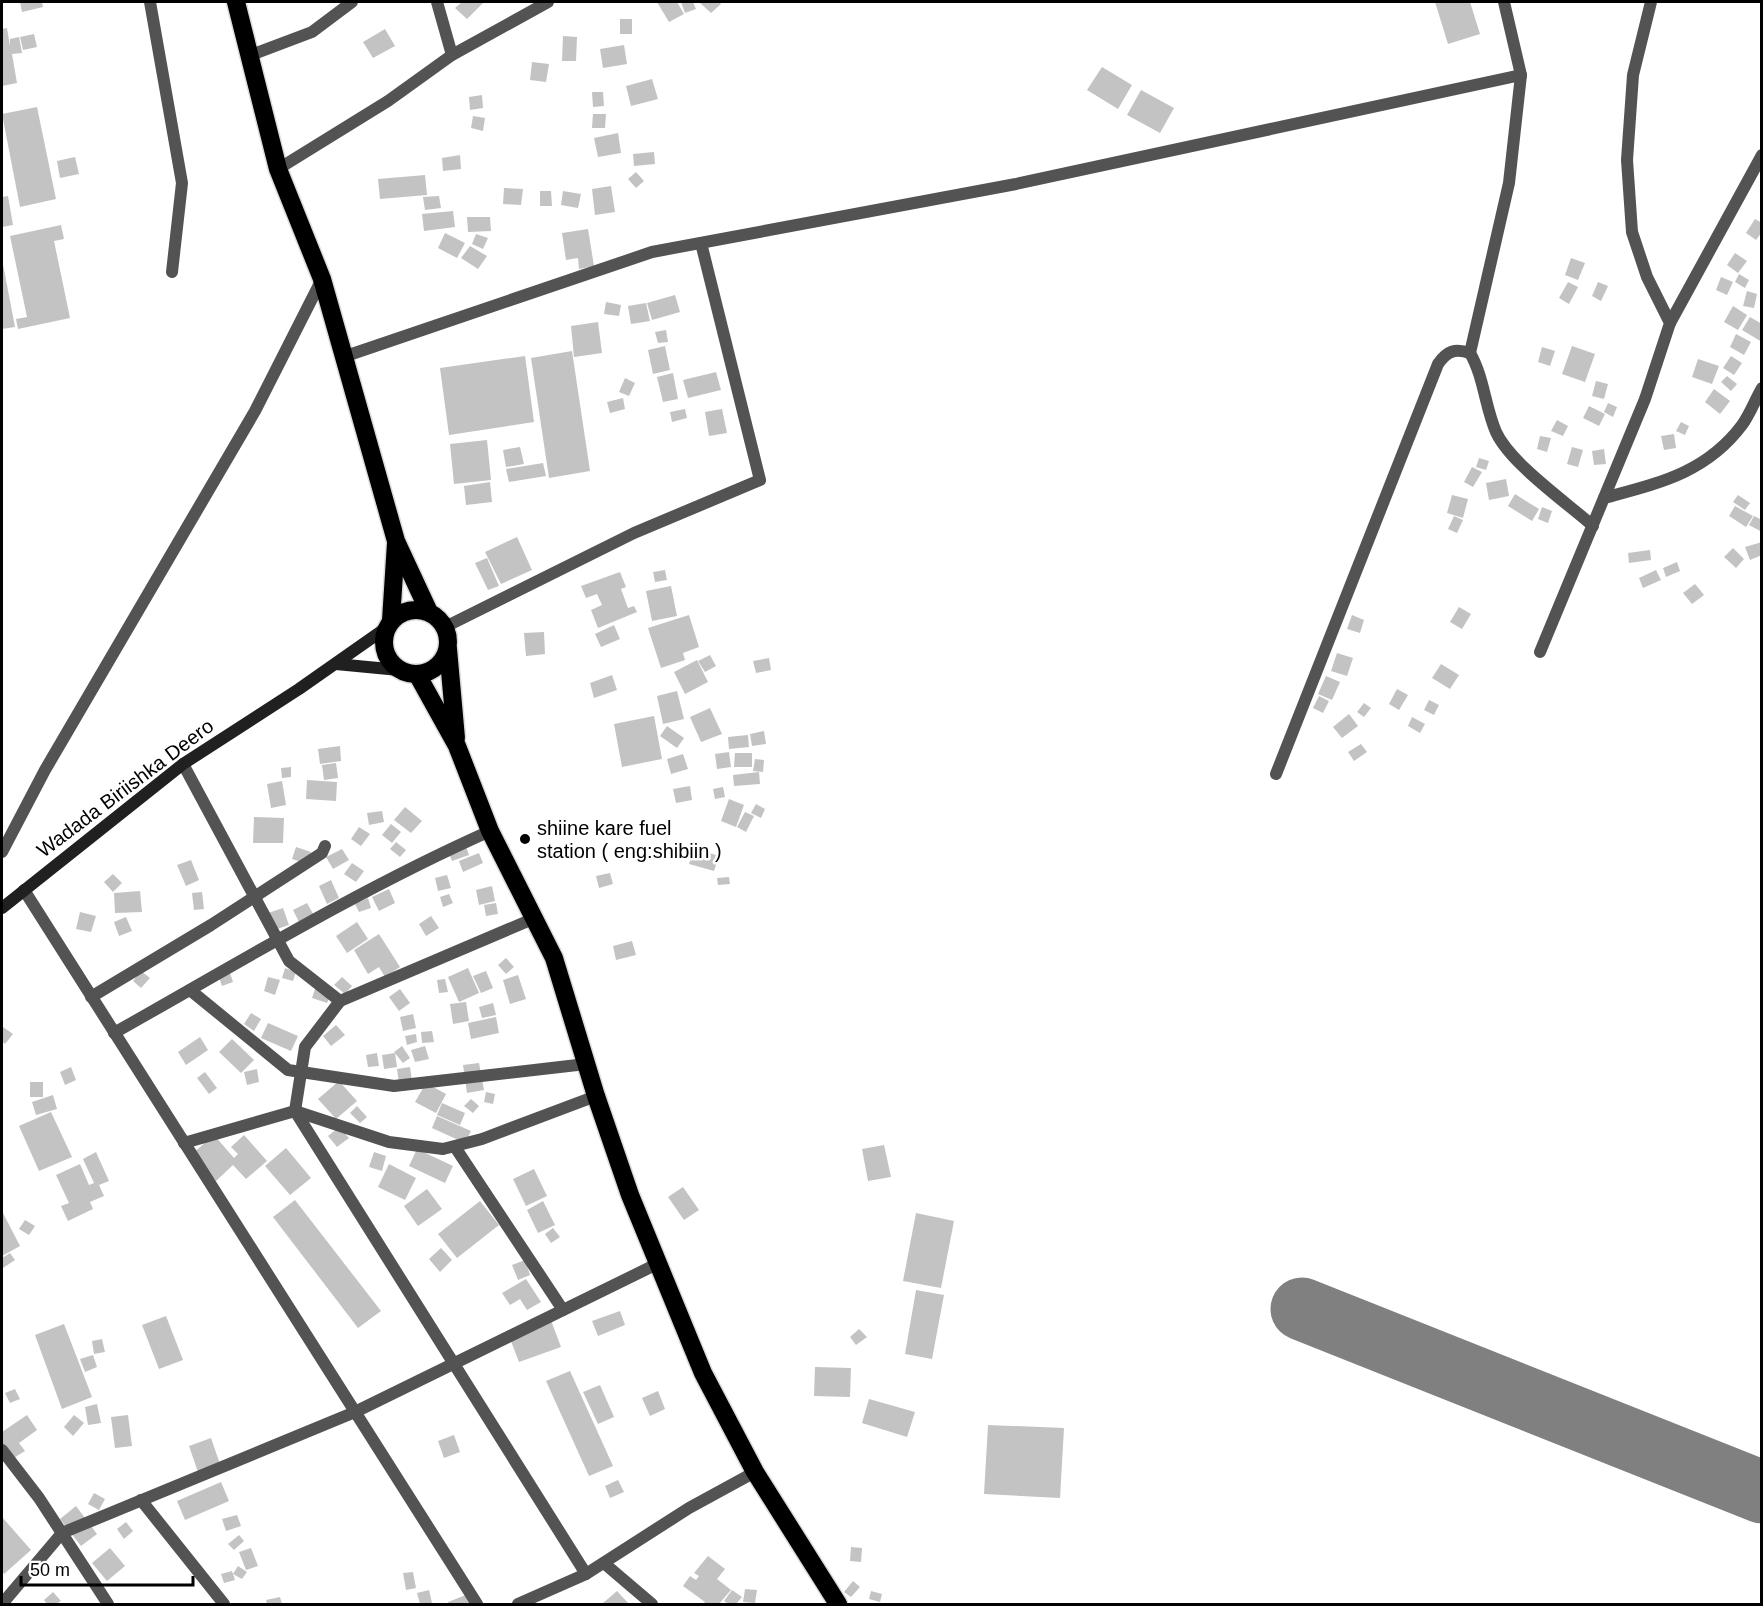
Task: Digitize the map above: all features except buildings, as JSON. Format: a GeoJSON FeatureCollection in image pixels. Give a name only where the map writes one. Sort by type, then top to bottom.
{"type":"FeatureCollection","features":[{"type":"Feature","properties":{"kind":"highway"},"geometry":{"type":"LineString","coordinates":[[236,2],[278,169],[322,279],[396,541],[429,612],[445,627],[457,746]]}},
{"type":"Feature","properties":{"kind":"highway"},"geometry":{"type":"LineString","coordinates":[[396,541],[389,624],[383,637],[386,656],[399,670],[417,675],[437,667],[448,648]]}},
{"type":"Feature","properties":{"kind":"highway"},"geometry":{"type":"LineString","coordinates":[[389,624],[408,610],[429,612]]}},
{"type":"Feature","properties":{"kind":"highway"},"geometry":{"type":"LineString","coordinates":[[417,675],[457,746],[490,831],[554,958],[596,1096],[657,1264],[703,1372],[755,1472],[838,1605]]}},
{"type":"Feature","properties":{"kind":"street"},"geometry":{"type":"LineString","coordinates":[[150,2],[182,183],[172,272]]}},
{"type":"Feature","properties":{"kind":"street"},"geometry":{"type":"LineString","coordinates":[[251,55],[312,32],[352,2]]}},
{"type":"Feature","properties":{"kind":"street"},"geometry":{"type":"LineString","coordinates":[[437,2],[452,55]]}},
{"type":"Feature","properties":{"kind":"street"},"geometry":{"type":"LineString","coordinates":[[278,169],[388,101],[452,55],[548,2]]}},
{"type":"Feature","properties":{"kind":"street"},"geometry":{"type":"LineString","coordinates":[[1470,353],[1509,183],[1521,75],[1504,2]]}},
{"type":"Feature","properties":{"kind":"street"},"geometry":{"type":"LineString","coordinates":[[1651,2],[1633,75],[1628,170],[1632,232],[1647,277],[1670,323]]}},
{"type":"Feature","properties":{"kind":"street"},"geometry":{"type":"LineString","coordinates":[[343,357],[652,252],[1016,184],[1521,75]]}},
{"type":"Feature","properties":{"kind":"street"},"geometry":{"type":"LineString","coordinates":[[1540,652],[1645,399],[1670,323],[1761,155]]}},
{"type":"Feature","properties":{"kind":"street"},"geometry":{"type":"LineString","coordinates":[[445,627],[634,533],[760,480],[700,243]]}},
{"type":"Feature","properties":{"kind":"street"},"geometry":{"type":"LineString","coordinates":[[2,852],[45,770],[255,411],[322,279]]}},
{"type":"Feature","properties":{"kind":"street"},"geometry":{"type":"LineString","coordinates":[[1276,774],[1438,364],[1446,353],[1459,349],[1470,353],[1476,364],[1488,411],[1506,450],[1593,526]]}},
{"type":"Feature","properties":{"kind":"street"},"geometry":{"type":"LineString","coordinates":[[1604,498],[1671,480],[1709,459],[1742,425],[1761,388]]}},
{"type":"Feature","properties":{"kind":"street","name":"Wadada Biriishka Deero"},"geometry":{"type":"LineString","coordinates":[[2,908],[183,764],[336,663],[389,624]]}},
{"type":"Feature","properties":{"kind":"street"},"geometry":{"type":"LineString","coordinates":[[336,663],[399,670]]}},
{"type":"Feature","properties":{"kind":"street"},"geometry":{"type":"LineString","coordinates":[[183,764],[290,961],[340,1001]]}},
{"type":"Feature","properties":{"kind":"street"},"geometry":{"type":"LineString","coordinates":[[114,1033],[278,940],[446,851],[490,831]]}},
{"type":"Feature","properties":{"kind":"street"},"geometry":{"type":"LineString","coordinates":[[91,997],[255,897],[322,852],[325,846]]}},
{"type":"Feature","properties":{"kind":"street"},"geometry":{"type":"LineString","coordinates":[[24,890],[477,1605]]}},
{"type":"Feature","properties":{"kind":"street"},"geometry":{"type":"LineString","coordinates":[[535,918],[340,1001],[305,1047],[296,1111],[586,1574]]}},
{"type":"Feature","properties":{"kind":"street"},"geometry":{"type":"LineString","coordinates":[[190,990],[288,1070],[394,1086],[586,1064]]}},
{"type":"Feature","properties":{"kind":"street"},"geometry":{"type":"LineString","coordinates":[[184,1143],[296,1111],[389,1142],[443,1149],[455,1147],[596,1096]]}},
{"type":"Feature","properties":{"kind":"street"},"geometry":{"type":"LineString","coordinates":[[455,1147],[563,1310]]}},
{"type":"Feature","properties":{"kind":"street"},"geometry":{"type":"LineString","coordinates":[[2,1604],[62,1533],[355,1412],[657,1264]]}},
{"type":"Feature","properties":{"kind":"street"},"geometry":{"type":"LineString","coordinates":[[2,1450],[39,1498],[108,1605]]}},
{"type":"Feature","properties":{"kind":"street"},"geometry":{"type":"LineString","coordinates":[[518,1605],[605,1564],[689,1508],[755,1472]]}},
{"type":"Feature","properties":{"kind":"street"},"geometry":{"type":"LineString","coordinates":[[141,1500],[224,1605]]}},
{"type":"Feature","properties":{"kind":"street"},"geometry":{"type":"LineString","coordinates":[[605,1564],[652,1605]]}},
{"type":"Feature","properties":{"kind":"taxiway"},"geometry":{"type":"LineString","coordinates":[[1302,1309],[1762,1492]]}},
{"type":"Feature","properties":{"kind":"place","name":"shiine kare fuel station ( eng:shibiin )"},"geometry":{"type":"Point","coordinates":[525,839]}}]}
